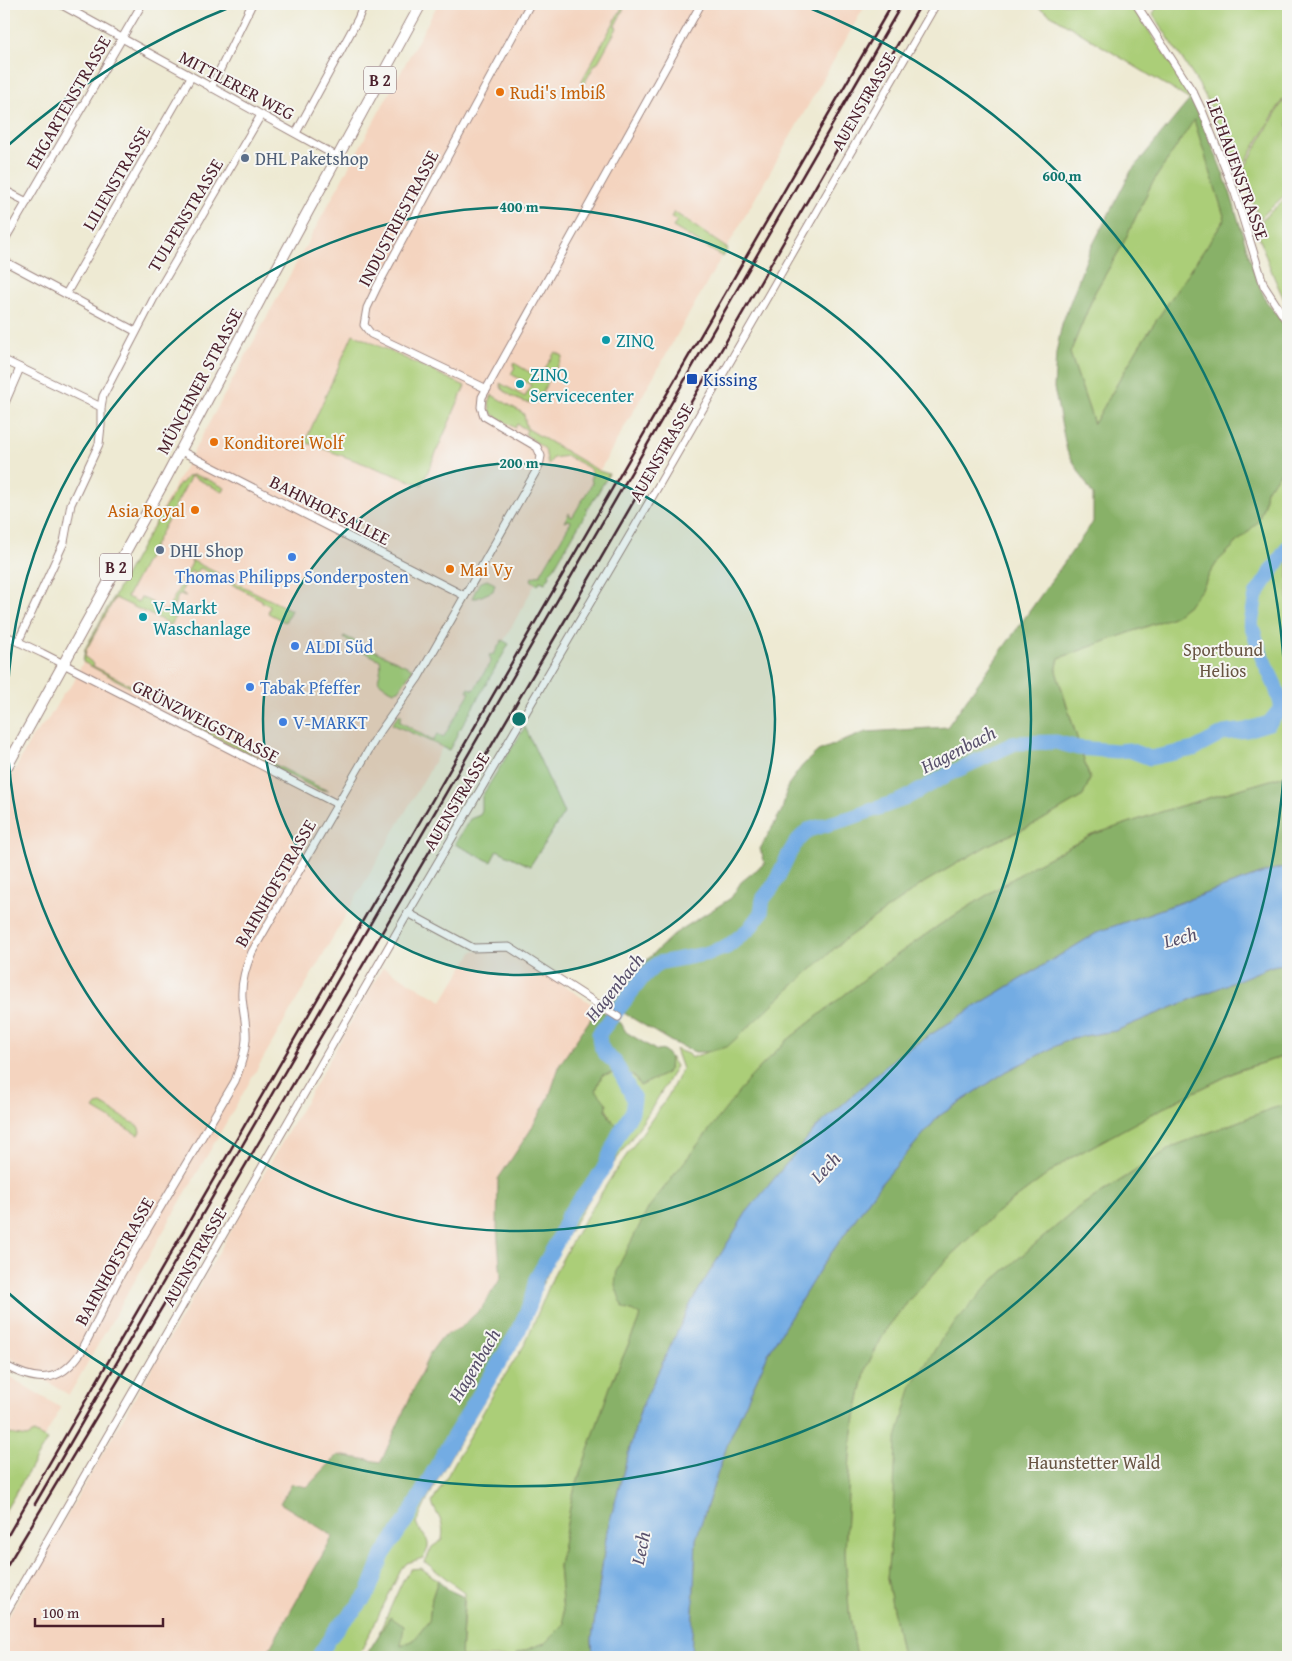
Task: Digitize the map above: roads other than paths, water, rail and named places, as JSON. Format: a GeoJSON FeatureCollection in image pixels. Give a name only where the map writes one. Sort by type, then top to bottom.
{"type":"FeatureCollection","features":[{"type":"Feature","properties":{"kind":"main road","name":"MÜNCHNER STRASSE"},"geometry":{"type":"LineString","coordinates":[[4,772],[181,451],[263,295],[421,4]]}},
{"type":"Feature","properties":{"kind":"street","name":"MITTLERER WEG"},"geometry":{"type":"LineString","coordinates":[[60,4],[338,156]]}},
{"type":"Feature","properties":{"kind":"street","name":"EHGARTENSTRASSE"},"geometry":{"type":"LineString","coordinates":[[4,241],[142,4]]}},
{"type":"Feature","properties":{"kind":"street"},"geometry":{"type":"LineString","coordinates":[[211,88],[252,4]]}},
{"type":"Feature","properties":{"kind":"street"},"geometry":{"type":"LineString","coordinates":[[296,133],[358,19],[364,4]]}},
{"type":"Feature","properties":{"kind":"street","name":"INDUSTRIESTRASSE"},"geometry":{"type":"LineString","coordinates":[[487,388],[371,334],[364,325],[364,316],[377,287],[530,4]]}},
{"type":"Feature","properties":{"kind":"street"},"geometry":{"type":"LineString","coordinates":[[487,388],[701,4]]}},
{"type":"Feature","properties":{"kind":"street","name":"AUENSTRASSE"},"geometry":{"type":"LineString","coordinates":[[4,1616],[408,913],[627,540],[936,4]]}},
{"type":"Feature","properties":{"kind":"street","name":"LECHAUENSTRASSE"},"geometry":{"type":"LineString","coordinates":[[1136,4],[1194,94],[1204,113],[1235,193],[1264,286],[1288,322]]}},
{"type":"Feature","properties":{"kind":"street","name":"LILIENSTRASSE"},"geometry":{"type":"LineString","coordinates":[[66,294],[191,77]]}},
{"type":"Feature","properties":{"kind":"street","name":"TULPENSTRASSE"},"geometry":{"type":"LineString","coordinates":[[18,642],[64,542],[71,504],[99,444],[103,396],[136,331],[261,115]]}},
{"type":"Feature","properties":{"kind":"street"},"geometry":{"type":"LineString","coordinates":[[4,190],[27,202]]}},
{"type":"Feature","properties":{"kind":"street"},"geometry":{"type":"LineString","coordinates":[[4,261],[136,331]]}},
{"type":"Feature","properties":{"kind":"street"},"geometry":{"type":"LineString","coordinates":[[4,360],[101,407]]}},
{"type":"Feature","properties":{"kind":"street"},"geometry":{"type":"LineString","coordinates":[[4,405],[20,368]]}},
{"type":"Feature","properties":{"kind":"street","name":"BAHNHOFSTRASSE"},"geometry":{"type":"LineString","coordinates":[[4,1365],[27,1376],[47,1378],[58,1375],[73,1363],[81,1352],[121,1274],[235,1081],[244,1053],[246,1039],[242,996],[246,966],[252,952],[377,736],[418,678],[539,466],[541,456],[537,447],[484,416],[481,403],[487,388]]}},
{"type":"Feature","properties":{"kind":"street","name":"BAHNHOFSALLEE"},"geometry":{"type":"LineString","coordinates":[[181,451],[465,596]]}},
{"type":"Feature","properties":{"kind":"street","name":"GRÜNZWEIGSTRASSE"},"geometry":{"type":"LineString","coordinates":[[4,635],[337,804]]}},
{"type":"Feature","properties":{"kind":"street"},"geometry":{"type":"LineString","coordinates":[[408,913],[473,948],[509,947],[618,1017]]}},
{"type":"Feature","properties":{"kind":"water","name":"Lech"},"geometry":{"type":"Polygon","coordinates":[[[1288,866],[1288,963],[1272,966],[1115,1031],[1072,1038],[1007,1071],[939,1116],[878,1187],[822,1266],[769,1352],[727,1445],[696,1539],[691,1657],[593,1657],[592,1639],[607,1531],[641,1408],[692,1301],[746,1213],[815,1129],[897,1056],[1100,931],[1288,866]]]}},
{"type":"Feature","properties":{"kind":"waterway","name":"Hagenbach"},"geometry":{"type":"LineString","coordinates":[[318,1657],[336,1629],[368,1593],[383,1555],[407,1519],[449,1444],[519,1330],[531,1301],[536,1279],[557,1242],[568,1215],[603,1170],[618,1136],[632,1112],[634,1099],[615,1062],[605,1054],[600,1044],[599,1034],[644,976],[658,963],[705,954],[727,947],[749,929],[761,913],[763,899],[774,885],[789,854],[797,841],[808,830],[904,799],[949,774],[1015,743],[1056,742],[1078,748],[1129,750],[1150,758],[1194,749],[1224,733],[1246,730],[1269,723],[1282,707],[1251,624],[1256,595],[1288,547]]}},
{"type":"Feature","properties":{"kind":"railway"},"geometry":{"type":"LineString","coordinates":[[4,1542],[892,4]]}},
{"type":"Feature","properties":{"kind":"railway"},"geometry":{"type":"LineString","coordinates":[[35,1504],[902,4]]}},
{"type":"Feature","properties":{"kind":"railway"},"geometry":{"type":"LineString","coordinates":[[4,1571],[167,1299],[571,610],[921,4]]}},
{"type":"Feature","properties":{"kind":"place","name":"Rudi's Imbiß"},"geometry":{"type":"Point","coordinates":[500,92]}},
{"type":"Feature","properties":{"kind":"place","name":"DHL Paketshop"},"geometry":{"type":"Point","coordinates":[245,158]}},
{"type":"Feature","properties":{"kind":"place","name":"ZINQ"},"geometry":{"type":"Point","coordinates":[606,340]}},
{"type":"Feature","properties":{"kind":"place","name":"Kissing"},"geometry":{"type":"Point","coordinates":[692,379]}},
{"type":"Feature","properties":{"kind":"place","name":"ZINQ Servicecenter"},"geometry":{"type":"Point","coordinates":[520,384]}},
{"type":"Feature","properties":{"kind":"place","name":"Konditorei Wolf"},"geometry":{"type":"Point","coordinates":[214,442]}},
{"type":"Feature","properties":{"kind":"place","name":"Asia Royal"},"geometry":{"type":"Point","coordinates":[195,510]}},
{"type":"Feature","properties":{"kind":"place","name":"DHL Shop"},"geometry":{"type":"Point","coordinates":[160,550]}},
{"type":"Feature","properties":{"kind":"place","name":"Thomas Philipps Sonderposten"},"geometry":{"type":"Point","coordinates":[292,557]}},
{"type":"Feature","properties":{"kind":"place","name":"Mai Vy"},"geometry":{"type":"Point","coordinates":[450,569]}},
{"type":"Feature","properties":{"kind":"place","name":"V-Markt Waschanlage"},"geometry":{"type":"Point","coordinates":[143,617]}},
{"type":"Feature","properties":{"kind":"place","name":"ALDI Süd"},"geometry":{"type":"Point","coordinates":[295,646]}},
{"type":"Feature","properties":{"kind":"place","name":"Tabak Pfeffer"},"geometry":{"type":"Point","coordinates":[250,687]}},
{"type":"Feature","properties":{"kind":"place","name":"V-MARKT"},"geometry":{"type":"Point","coordinates":[283,722]}},
{"type":"Feature","properties":{"kind":"park label","name":"Sportbund Helios"},"geometry":{"type":"Point","coordinates":[1223,660]}},
{"type":"Feature","properties":{"kind":"park label","name":"Haunstetter Wald"},"geometry":{"type":"Point","coordinates":[1094,1462]}}]}
